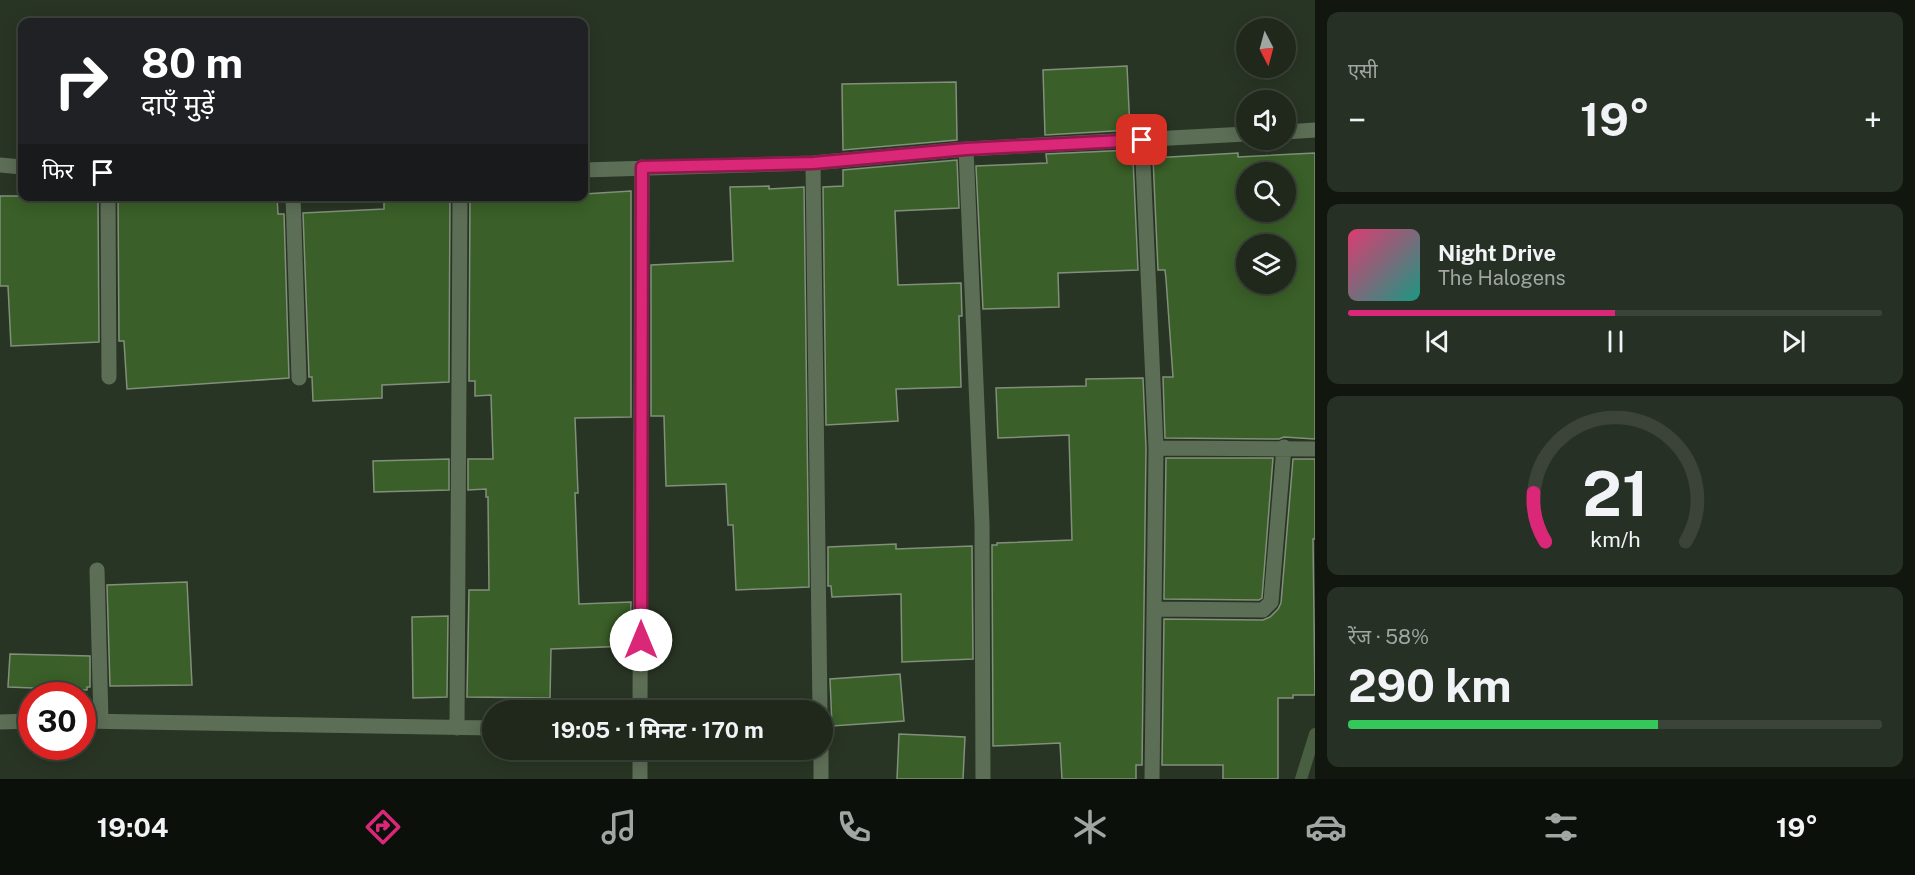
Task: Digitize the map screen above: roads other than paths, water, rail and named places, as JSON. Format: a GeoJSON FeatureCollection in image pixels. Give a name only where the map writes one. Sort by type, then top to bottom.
{"type":"FeatureCollection","features":[{"type":"Feature","properties":{"kind":"street"},"geometry":{"type":"LineString","coordinates":[[1296,131],[1315,130]]}},
{"type":"Feature","properties":{"kind":"street"},"geometry":{"type":"LineString","coordinates":[[588,170],[813,163],[966,149],[1236,135]]}},
{"type":"Feature","properties":{"kind":"street"},"geometry":{"type":"LineString","coordinates":[[1142,140],[1156,448],[1152,779]]}},
{"type":"Feature","properties":{"kind":"street"},"geometry":{"type":"LineString","coordinates":[[966,149],[982,524],[983,779]]}},
{"type":"Feature","properties":{"kind":"street"},"geometry":{"type":"LineString","coordinates":[[813,163],[815,700]]}},
{"type":"Feature","properties":{"kind":"street"},"geometry":{"type":"LineString","coordinates":[[0,165],[18,167]]}},
{"type":"Feature","properties":{"kind":"street"},"geometry":{"type":"LineString","coordinates":[[640,700],[642,167]]}},
{"type":"Feature","properties":{"kind":"street"},"geometry":{"type":"LineString","coordinates":[[108,201],[109,377]]}},
{"type":"Feature","properties":{"kind":"street"},"geometry":{"type":"LineString","coordinates":[[293,201],[299,378]]}},
{"type":"Feature","properties":{"kind":"street"},"geometry":{"type":"LineString","coordinates":[[457,728],[460,201]]}},
{"type":"Feature","properties":{"kind":"street"},"geometry":{"type":"LineString","coordinates":[[1156,448],[1284,447],[1315,449]]}},
{"type":"Feature","properties":{"kind":"street"},"geometry":{"type":"LineString","coordinates":[[1154,609],[1263,610],[1271,602],[1284,447]]}},
{"type":"Feature","properties":{"kind":"street"},"geometry":{"type":"LineString","coordinates":[[97,570],[101,721]]}},
{"type":"Feature","properties":{"kind":"street"},"geometry":{"type":"LineString","coordinates":[[96,721],[482,728]]}},
{"type":"Feature","properties":{"kind":"street"},"geometry":{"type":"LineString","coordinates":[[0,722],[18,722]]}},
{"type":"Feature","properties":{"kind":"street"},"geometry":{"type":"LineString","coordinates":[[640,760],[640,779]]}},
{"type":"Feature","properties":{"kind":"street"},"geometry":{"type":"LineString","coordinates":[[821,760],[821,779]]}},
{"type":"Feature","properties":{"kind":"waterway"},"geometry":{"type":"LineString","coordinates":[[1301,779],[1315,734]]}}]}
